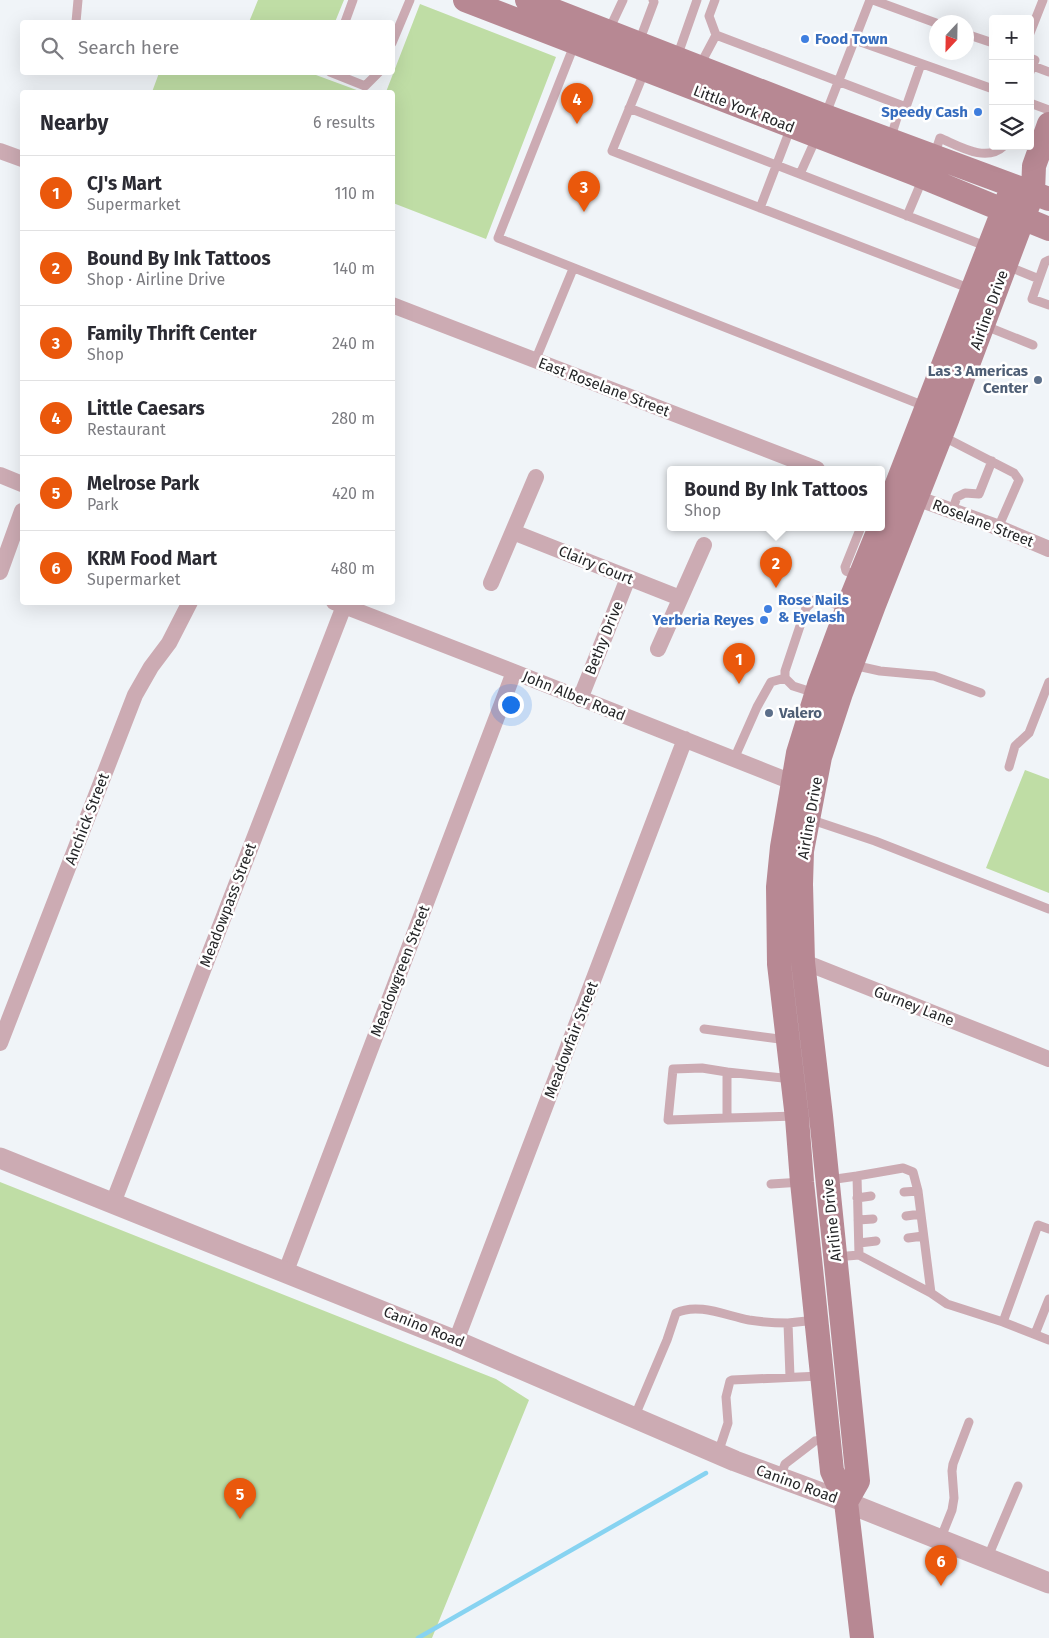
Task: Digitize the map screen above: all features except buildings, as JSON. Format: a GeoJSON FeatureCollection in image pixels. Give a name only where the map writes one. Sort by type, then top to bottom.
{"type":"FeatureCollection","features":[{"type":"Feature","properties":{"kind":"main road","name":"Little York Road"},"geometry":{"type":"LineString","coordinates":[[465,0],[579,33],[645,55],[676,59],[699,68],[924,178],[1049,229]]}},
{"type":"Feature","properties":{"kind":"main road","name":"Little York Road"},"geometry":{"type":"LineString","coordinates":[[527,0],[579,33],[608,33],[645,55],[792,127],[821,126],[890,140],[934,156],[979,163],[1032,192]]}},
{"type":"Feature","properties":{"kind":"main road","name":"Airline Drive"},"geometry":{"type":"LineString","coordinates":[[846,1502],[858,1481],[828,1180],[803,962],[802,851],[820,758],[852,665],[897,494],[927,407],[988,247],[1032,192],[1034,154],[1049,124]]}},
{"type":"Feature","properties":{"kind":"main road","name":"Airline Drive"},"geometry":{"type":"LineString","coordinates":[[885,518],[897,494],[941,436],[1005,265],[1012,215]]}},
{"type":"Feature","properties":{"kind":"main road","name":"Airline Drive"},"geometry":{"type":"LineString","coordinates":[[862,1638],[846,1502],[832,1470],[779,952],[779,879],[782,847],[798,753],[816,694],[847,609],[879,531]]}},
{"type":"Feature","properties":{"kind":"main road"},"geometry":{"type":"LineString","coordinates":[[802,1182],[828,1180]]}},
{"type":"Feature","properties":{"kind":"street"},"geometry":{"type":"LineString","coordinates":[[0,151],[20,159]]}},
{"type":"Feature","properties":{"kind":"street","name":"East Roselane Street"},"geometry":{"type":"LineString","coordinates":[[395,306],[809,466]]}},
{"type":"Feature","properties":{"kind":"street"},"geometry":{"type":"LineString","coordinates":[[0,475],[20,483]]}},
{"type":"Feature","properties":{"kind":"street"},"geometry":{"type":"LineString","coordinates":[[491,583],[536,477]]}},
{"type":"Feature","properties":{"kind":"street","name":"Roselane Street"},"geometry":{"type":"LineString","coordinates":[[897,494],[952,511],[1049,549]]}},
{"type":"Feature","properties":{"kind":"street"},"geometry":{"type":"LineString","coordinates":[[0,572],[20,517]]}},
{"type":"Feature","properties":{"kind":"street","name":"Clairy Court"},"geometry":{"type":"LineString","coordinates":[[513,532],[680,598]]}},
{"type":"Feature","properties":{"kind":"street"},"geometry":{"type":"LineString","coordinates":[[658,649],[704,545]]}},
{"type":"Feature","properties":{"kind":"street","name":"Bethy Drive"},"geometry":{"type":"LineString","coordinates":[[580,699],[628,578]]}},
{"type":"Feature","properties":{"kind":"street","name":"Anchick Street"},"geometry":{"type":"LineString","coordinates":[[0,1043],[134,695],[151,667],[169,643],[188,605]]}},
{"type":"Feature","properties":{"kind":"street","name":"Meadowpass Street"},"geometry":{"type":"LineString","coordinates":[[113,1203],[339,605]]}},
{"type":"Feature","properties":{"kind":"street","name":"John Alber Road"},"geometry":{"type":"LineString","coordinates":[[342,605],[685,739],[792,783],[814,790]]}},
{"type":"Feature","properties":{"kind":"street","name":"Meadowgreen Street"},"geometry":{"type":"LineString","coordinates":[[286,1271],[514,672]]}},
{"type":"Feature","properties":{"kind":"street","name":"Meadowfair Street"},"geometry":{"type":"LineString","coordinates":[[456,1340],[685,739]]}},
{"type":"Feature","properties":{"kind":"street","name":"Gurney Lane"},"geometry":{"type":"LineString","coordinates":[[779,952],[1049,1059]]}},
{"type":"Feature","properties":{"kind":"street","name":"Canino Road"},"geometry":{"type":"LineString","coordinates":[[0,1158],[456,1340],[717,1454],[846,1502],[1049,1583]]}},
{"type":"Feature","properties":{"kind":"lane"},"geometry":{"type":"LineString","coordinates":[[76,20],[78,0]]}},
{"type":"Feature","properties":{"kind":"lane"},"geometry":{"type":"LineString","coordinates":[[346,20],[354,0]]}},
{"type":"Feature","properties":{"kind":"lane"},"geometry":{"type":"LineString","coordinates":[[395,36],[410,0]]}},
{"type":"Feature","properties":{"kind":"lane"},"geometry":{"type":"LineString","coordinates":[[608,33],[623,0]]}},
{"type":"Feature","properties":{"kind":"lane"},"geometry":{"type":"LineString","coordinates":[[653,0],[645,55],[629,108],[612,151],[972,289]]}},
{"type":"Feature","properties":{"kind":"lane"},"geometry":{"type":"LineString","coordinates":[[676,59],[697,0]]}},
{"type":"Feature","properties":{"kind":"lane"},"geometry":{"type":"LineString","coordinates":[[699,68],[716,34],[709,16],[715,0]]}},
{"type":"Feature","properties":{"kind":"lane"},"geometry":{"type":"LineString","coordinates":[[800,174],[872,0],[929,20]]}},
{"type":"Feature","properties":{"kind":"lane"},"geometry":{"type":"LineString","coordinates":[[1034,23],[1043,0]]}},
{"type":"Feature","properties":{"kind":"lane"},"geometry":{"type":"LineString","coordinates":[[579,33],[498,238],[927,407]]}},
{"type":"Feature","properties":{"kind":"lane"},"geometry":{"type":"LineString","coordinates":[[716,34],[906,106],[921,64]]}},
{"type":"Feature","properties":{"kind":"lane"},"geometry":{"type":"LineString","coordinates":[[974,37],[989,42]]}},
{"type":"Feature","properties":{"kind":"lane"},"geometry":{"type":"LineString","coordinates":[[855,40],[989,88]]}},
{"type":"Feature","properties":{"kind":"lane"},"geometry":{"type":"LineString","coordinates":[[1034,66],[1049,72]]}},
{"type":"Feature","properties":{"kind":"lane"},"geometry":{"type":"LineString","coordinates":[[338,75],[365,86],[376,75]]}},
{"type":"Feature","properties":{"kind":"lane"},"geometry":{"type":"LineString","coordinates":[[1034,104],[1049,110]]}},
{"type":"Feature","properties":{"kind":"lane"},"geometry":{"type":"LineString","coordinates":[[890,140],[901,105]]}},
{"type":"Feature","properties":{"kind":"lane"},"geometry":{"type":"LineString","coordinates":[[629,108],[988,247]]}},
{"type":"Feature","properties":{"kind":"lane"},"geometry":{"type":"LineString","coordinates":[[760,208],[792,127]]}},
{"type":"Feature","properties":{"kind":"lane"},"geometry":{"type":"LineString","coordinates":[[979,163],[998,150]]}},
{"type":"Feature","properties":{"kind":"lane"},"geometry":{"type":"LineString","coordinates":[[907,216],[924,178]]}},
{"type":"Feature","properties":{"kind":"lane"},"geometry":{"type":"LineString","coordinates":[[1049,260],[1045,262],[1032,299],[1049,305]]}},
{"type":"Feature","properties":{"kind":"lane"},"geometry":{"type":"LineString","coordinates":[[1005,265],[1039,279]]}},
{"type":"Feature","properties":{"kind":"lane"},"geometry":{"type":"LineString","coordinates":[[535,360],[573,269]]}},
{"type":"Feature","properties":{"kind":"lane"},"geometry":{"type":"LineString","coordinates":[[983,325],[1033,345]]}},
{"type":"Feature","properties":{"kind":"lane"},"geometry":{"type":"LineString","coordinates":[[941,436],[1014,473],[1019,480],[998,528]]}},
{"type":"Feature","properties":{"kind":"lane"},"geometry":{"type":"LineString","coordinates":[[952,511],[957,497],[965,493],[979,494],[992,461]]}},
{"type":"Feature","properties":{"kind":"lane"},"geometry":{"type":"LineString","coordinates":[[858,531],[845,567],[846,571],[860,577]]}},
{"type":"Feature","properties":{"kind":"lane"},"geometry":{"type":"LineString","coordinates":[[816,694],[794,686],[785,678],[785,670],[806,608],[818,597],[847,609]]}},
{"type":"Feature","properties":{"kind":"lane"},"geometry":{"type":"LineString","coordinates":[[852,665],[880,671],[934,676],[981,693]]}},
{"type":"Feature","properties":{"kind":"lane"},"geometry":{"type":"LineString","coordinates":[[734,759],[757,707],[771,682],[785,678]]}},
{"type":"Feature","properties":{"kind":"lane"},"geometry":{"type":"LineString","coordinates":[[1009,767],[1016,746],[1029,733],[1049,682]]}},
{"type":"Feature","properties":{"kind":"lane"},"geometry":{"type":"LineString","coordinates":[[809,818],[875,841],[1049,909]]}},
{"type":"Feature","properties":{"kind":"lane"},"geometry":{"type":"LineString","coordinates":[[704,1029],[788,1040]]}},
{"type":"Feature","properties":{"kind":"lane"},"geometry":{"type":"LineString","coordinates":[[792,1079],[702,1068],[673,1069],[668,1120],[797,1116]]}},
{"type":"Feature","properties":{"kind":"lane"},"geometry":{"type":"LineString","coordinates":[[727,1072],[728,1118]]}},
{"type":"Feature","properties":{"kind":"lane"},"geometry":{"type":"LineString","coordinates":[[828,1180],[904,1168],[913,1172],[918,1191],[931,1293]]}},
{"type":"Feature","properties":{"kind":"lane"},"geometry":{"type":"LineString","coordinates":[[857,1176],[859,1255]]}},
{"type":"Feature","properties":{"kind":"lane"},"geometry":{"type":"LineString","coordinates":[[771,1184],[802,1182]]}},
{"type":"Feature","properties":{"kind":"lane"},"geometry":{"type":"LineString","coordinates":[[904,1192],[918,1191]]}},
{"type":"Feature","properties":{"kind":"lane"},"geometry":{"type":"LineString","coordinates":[[857,1198],[872,1196]]}},
{"type":"Feature","properties":{"kind":"lane"},"geometry":{"type":"LineString","coordinates":[[906,1216],[921,1214]]}},
{"type":"Feature","properties":{"kind":"lane"},"geometry":{"type":"LineString","coordinates":[[858,1220],[873,1219]]}},
{"type":"Feature","properties":{"kind":"lane"},"geometry":{"type":"LineString","coordinates":[[1003,1322],[1038,1225],[1049,1229]]}},
{"type":"Feature","properties":{"kind":"lane"},"geometry":{"type":"LineString","coordinates":[[908,1238],[923,1236]]}},
{"type":"Feature","properties":{"kind":"lane"},"geometry":{"type":"LineString","coordinates":[[859,1243],[876,1242]]}},
{"type":"Feature","properties":{"kind":"lane"},"geometry":{"type":"LineString","coordinates":[[836,1257],[859,1255],[931,1293],[947,1304],[1003,1322],[1049,1340]]}},
{"type":"Feature","properties":{"kind":"lane"},"geometry":{"type":"LineString","coordinates":[[1035,1334],[1049,1299]]}},
{"type":"Feature","properties":{"kind":"lane"},"geometry":{"type":"LineString","coordinates":[[634,1418],[667,1340],[676,1312],[687,1308],[749,1320],[788,1323],[817,1320]]}},
{"type":"Feature","properties":{"kind":"lane"},"geometry":{"type":"LineString","coordinates":[[788,1323],[790,1377]]}},
{"type":"Feature","properties":{"kind":"lane"},"geometry":{"type":"LineString","coordinates":[[717,1454],[728,1423],[726,1397],[730,1381],[823,1375]]}},
{"type":"Feature","properties":{"kind":"lane"},"geometry":{"type":"LineString","coordinates":[[940,1540],[952,1510],[954,1498],[953,1464],[969,1422]]}},
{"type":"Feature","properties":{"kind":"lane"},"geometry":{"type":"LineString","coordinates":[[780,1478],[785,1464],[815,1442],[829,1438]]}},
{"type":"Feature","properties":{"kind":"lane"},"geometry":{"type":"LineString","coordinates":[[987,1559],[1018,1486]]}},
{"type":"Feature","properties":{"kind":"green space"},"geometry":{"type":"Polygon","coordinates":[[[258,0],[344,0],[336,20],[250,20],[258,0]]]}},
{"type":"Feature","properties":{"kind":"green space"},"geometry":{"type":"Polygon","coordinates":[[[420,4],[556,57],[486,239],[395,204],[395,90],[387,90],[393,75],[395,75],[395,69],[420,4]]]}},
{"type":"Feature","properties":{"kind":"green space"},"geometry":{"type":"Polygon","coordinates":[[[158,75],[316,75],[357,90],[153,90],[158,75]]]}},
{"type":"Feature","properties":{"kind":"green space"},"geometry":{"type":"Polygon","coordinates":[[[1025,770],[1049,779],[1049,893],[986,868],[1025,770]]]}},
{"type":"Feature","properties":{"kind":"green space"},"geometry":{"type":"Polygon","coordinates":[[[0,1182],[496,1379],[529,1400],[432,1638],[0,1638],[0,1182]]]}},
{"type":"Feature","properties":{"kind":"waterway"},"geometry":{"type":"LineString","coordinates":[[418,1638],[706,1473]]}},
{"type":"Feature","properties":{"kind":"place","name":"Food Town"},"geometry":{"type":"Point","coordinates":[805,39]}},
{"type":"Feature","properties":{"kind":"place","name":"Speedy Cash"},"geometry":{"type":"Point","coordinates":[978,112]}},
{"type":"Feature","properties":{"kind":"place","name":"Little Caesars"},"geometry":{"type":"Point","coordinates":[577,124]}},
{"type":"Feature","properties":{"kind":"place","name":"Family Thrift Center"},"geometry":{"type":"Point","coordinates":[584,212]}},
{"type":"Feature","properties":{"kind":"place","name":"Las 3 Americas Center"},"geometry":{"type":"Point","coordinates":[1038,380]}},
{"type":"Feature","properties":{"kind":"place","name":"Bound By Ink Tattoos"},"geometry":{"type":"Point","coordinates":[776,588]}},
{"type":"Feature","properties":{"kind":"place","name":"Rose Nails & Eyelash"},"geometry":{"type":"Point","coordinates":[768,609]}},
{"type":"Feature","properties":{"kind":"place","name":"Yerberia Reyes"},"geometry":{"type":"Point","coordinates":[764,620]}},
{"type":"Feature","properties":{"kind":"place","name":"CJ's Mart"},"geometry":{"type":"Point","coordinates":[739,684]}},
{"type":"Feature","properties":{"kind":"place","name":"Valero"},"geometry":{"type":"Point","coordinates":[769,713]}},
{"type":"Feature","properties":{"kind":"place","name":"Melrose Park"},"geometry":{"type":"Point","coordinates":[240,1519]}},
{"type":"Feature","properties":{"kind":"place","name":"KRM Food Mart"},"geometry":{"type":"Point","coordinates":[941,1586]}}]}
